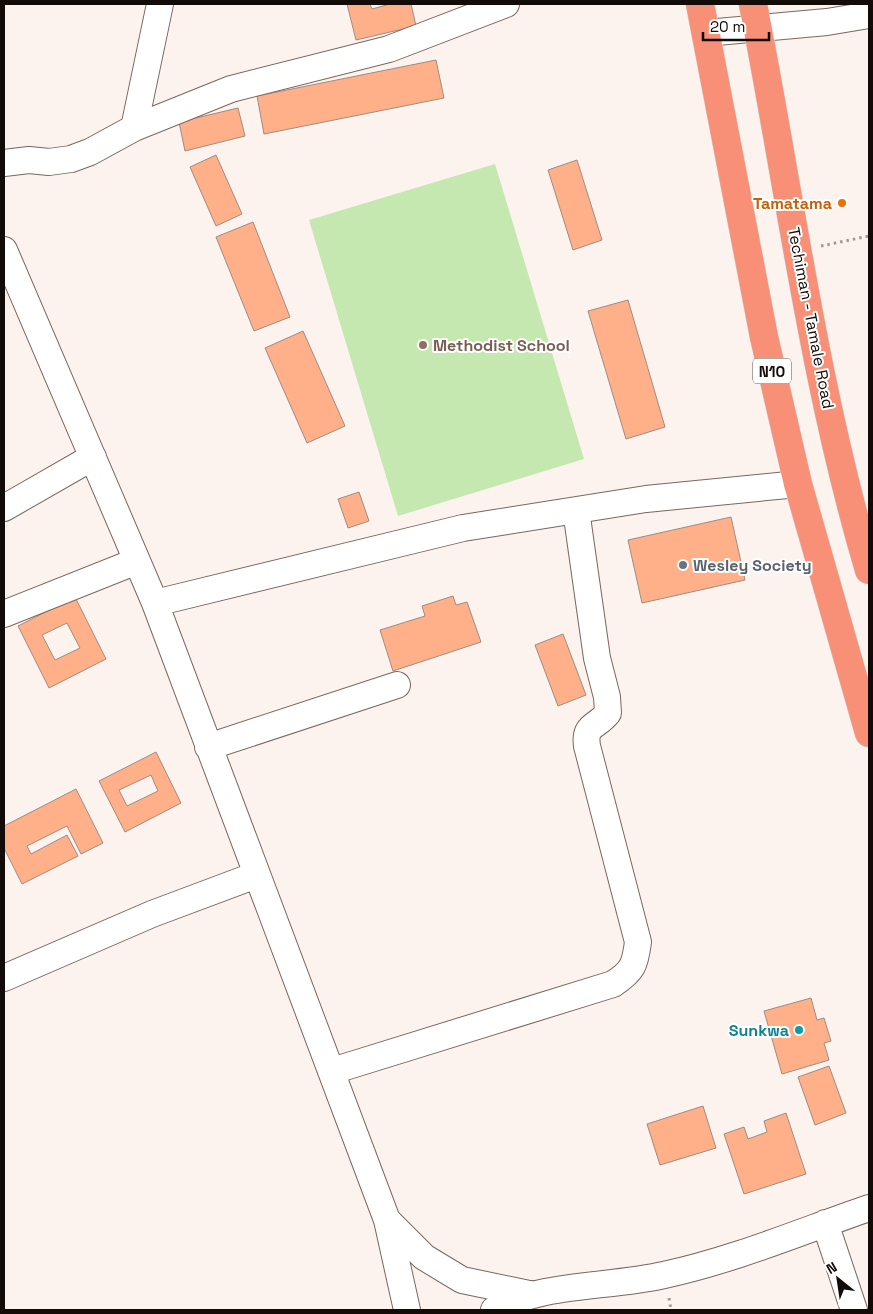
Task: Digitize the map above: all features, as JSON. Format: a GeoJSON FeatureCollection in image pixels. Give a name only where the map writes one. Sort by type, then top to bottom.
{"type":"FeatureCollection","features":[{"type":"Feature","properties":{"kind":"highway","name":"N10"},"geometry":{"type":"LineString","coordinates":[[700,4],[764,337],[798,484],[869,733]]}},
{"type":"Feature","properties":{"kind":"highway","name":"Techiman - Tamale Road"},"geometry":{"type":"LineString","coordinates":[[755,16],[810,325],[863,529],[869,570]]}},
{"type":"Feature","properties":{"kind":"street"},"geometry":{"type":"LineString","coordinates":[[134,128],[160,4]]}},
{"type":"Feature","properties":{"kind":"street"},"geometry":{"type":"LineString","coordinates":[[4,163],[20,160],[50,162],[71,159],[90,152],[134,128],[231,89],[389,49],[506,4]]}},
{"type":"Feature","properties":{"kind":"street"},"geometry":{"type":"LineString","coordinates":[[706,33],[755,16],[827,22],[869,15]]}},
{"type":"Feature","properties":{"kind":"street"},"geometry":{"type":"LineString","coordinates":[[4,250],[155,603],[387,1220],[407,1310]]}},
{"type":"Feature","properties":{"kind":"street"},"geometry":{"type":"LineString","coordinates":[[4,508],[93,457]]}},
{"type":"Feature","properties":{"kind":"street"},"geometry":{"type":"LineString","coordinates":[[155,603],[463,528],[646,499],[798,484]]}},
{"type":"Feature","properties":{"kind":"street"},"geometry":{"type":"LineString","coordinates":[[332,1071],[613,984],[628,973],[636,961],[638,942],[587,746],[586,736],[588,729],[602,721],[608,713],[576,510]]}},
{"type":"Feature","properties":{"kind":"street"},"geometry":{"type":"LineString","coordinates":[[4,614],[137,561]]}},
{"type":"Feature","properties":{"kind":"street"},"geometry":{"type":"LineString","coordinates":[[208,748],[397,685]]}},
{"type":"Feature","properties":{"kind":"street"},"geometry":{"type":"LineString","coordinates":[[4,978],[152,914],[256,875]]}},
{"type":"Feature","properties":{"kind":"street"},"geometry":{"type":"LineString","coordinates":[[494,1310],[529,1294],[663,1275],[736,1254],[869,1208]]}},
{"type":"Feature","properties":{"kind":"street"},"geometry":{"type":"LineString","coordinates":[[387,1220],[424,1258],[462,1280],[529,1294]]}},
{"type":"Feature","properties":{"kind":"street"},"geometry":{"type":"LineString","coordinates":[[825,1223],[854,1310]]}},
{"type":"Feature","properties":{"kind":"path"},"geometry":{"type":"LineString","coordinates":[[798,251],[869,236]]}},
{"type":"Feature","properties":{"kind":"green space"},"geometry":{"type":"Polygon","coordinates":[[[495,164],[584,459],[398,516],[309,220],[495,164]]]}},
{"type":"Feature","properties":{"kind":"building"},"geometry":{"type":"Polygon","coordinates":[[[347,4],[370,4],[372,9],[390,4],[411,4],[416,26],[356,40],[347,4]]]}},
{"type":"Feature","properties":{"kind":"building"},"geometry":{"type":"Polygon","coordinates":[[[436,60],[444,98],[264,134],[257,96],[436,60]]]}},
{"type":"Feature","properties":{"kind":"building"},"geometry":{"type":"Polygon","coordinates":[[[238,108],[245,136],[185,151],[179,122],[238,108]]]}},
{"type":"Feature","properties":{"kind":"building"},"geometry":{"type":"Polygon","coordinates":[[[216,155],[242,214],[216,226],[190,167],[216,155]]]}},
{"type":"Feature","properties":{"kind":"building"},"geometry":{"type":"Polygon","coordinates":[[[577,160],[602,240],[573,250],[548,170],[577,160]]]}},
{"type":"Feature","properties":{"kind":"building"},"geometry":{"type":"Polygon","coordinates":[[[253,222],[290,317],[254,331],[216,237],[253,222]]]}},
{"type":"Feature","properties":{"kind":"building"},"geometry":{"type":"Polygon","coordinates":[[[628,300],[665,427],[626,439],[588,311],[628,300]]]}},
{"type":"Feature","properties":{"kind":"building"},"geometry":{"type":"Polygon","coordinates":[[[303,331],[345,426],[307,443],[265,348],[303,331]]]}},
{"type":"Feature","properties":{"kind":"building"},"geometry":{"type":"Polygon","coordinates":[[[359,492],[369,521],[348,528],[338,499],[359,492]]]}},
{"type":"Feature","properties":{"kind":"building"},"geometry":{"type":"Polygon","coordinates":[[[731,517],[745,580],[642,603],[628,540],[731,517]]]}},
{"type":"Feature","properties":{"kind":"building"},"geometry":{"type":"Polygon","coordinates":[[[453,596],[456,605],[467,602],[481,642],[393,671],[380,630],[425,616],[422,606],[453,596]]]}},
{"type":"Feature","properties":{"kind":"building"},"geometry":{"type":"Polygon","coordinates":[[[75,597],[106,659],[49,688],[18,626],[75,597]],[[67,623],[42,635],[55,660],[80,648],[67,623]]]}},
{"type":"Feature","properties":{"kind":"building"},"geometry":{"type":"Polygon","coordinates":[[[563,634],[586,695],[558,706],[535,645],[563,634]]]}},
{"type":"Feature","properties":{"kind":"building"},"geometry":{"type":"Polygon","coordinates":[[[156,752],[181,803],[125,832],[99,781],[156,752]],[[151,775],[119,790],[127,806],[158,791],[151,775]]]}},
{"type":"Feature","properties":{"kind":"building"},"geometry":{"type":"Polygon","coordinates":[[[76,789],[103,843],[81,854],[67,826],[27,846],[31,854],[67,835],[78,856],[22,884],[4,848],[4,826],[76,789]]]}},
{"type":"Feature","properties":{"kind":"building","name":"Sunkwa"},"geometry":{"type":"Polygon","coordinates":[[[811,998],[817,1020],[824,1018],[831,1041],[824,1043],[829,1060],[782,1074],[764,1011],[811,998]]]}},
{"type":"Feature","properties":{"kind":"building"},"geometry":{"type":"Polygon","coordinates":[[[829,1066],[846,1113],[815,1125],[798,1077],[829,1066]]]}},
{"type":"Feature","properties":{"kind":"building"},"geometry":{"type":"Polygon","coordinates":[[[703,1106],[716,1148],[660,1165],[647,1124],[703,1106]]]}},
{"type":"Feature","properties":{"kind":"building"},"geometry":{"type":"Polygon","coordinates":[[[786,1113],[806,1174],[744,1194],[724,1134],[744,1127],[748,1139],[767,1132],[764,1121],[786,1113]]]}},
{"type":"Feature","properties":{"kind":"place","name":"Tamatama"},"geometry":{"type":"Point","coordinates":[842,203]}},
{"type":"Feature","properties":{"kind":"place","name":"Methodist School"},"geometry":{"type":"Point","coordinates":[423,345]}},
{"type":"Feature","properties":{"kind":"place","name":"Wesley Society"},"geometry":{"type":"Point","coordinates":[683,565]}},
{"type":"Feature","properties":{"kind":"place","name":"Sunkwa"},"geometry":{"type":"Point","coordinates":[799,1030]}}]}
